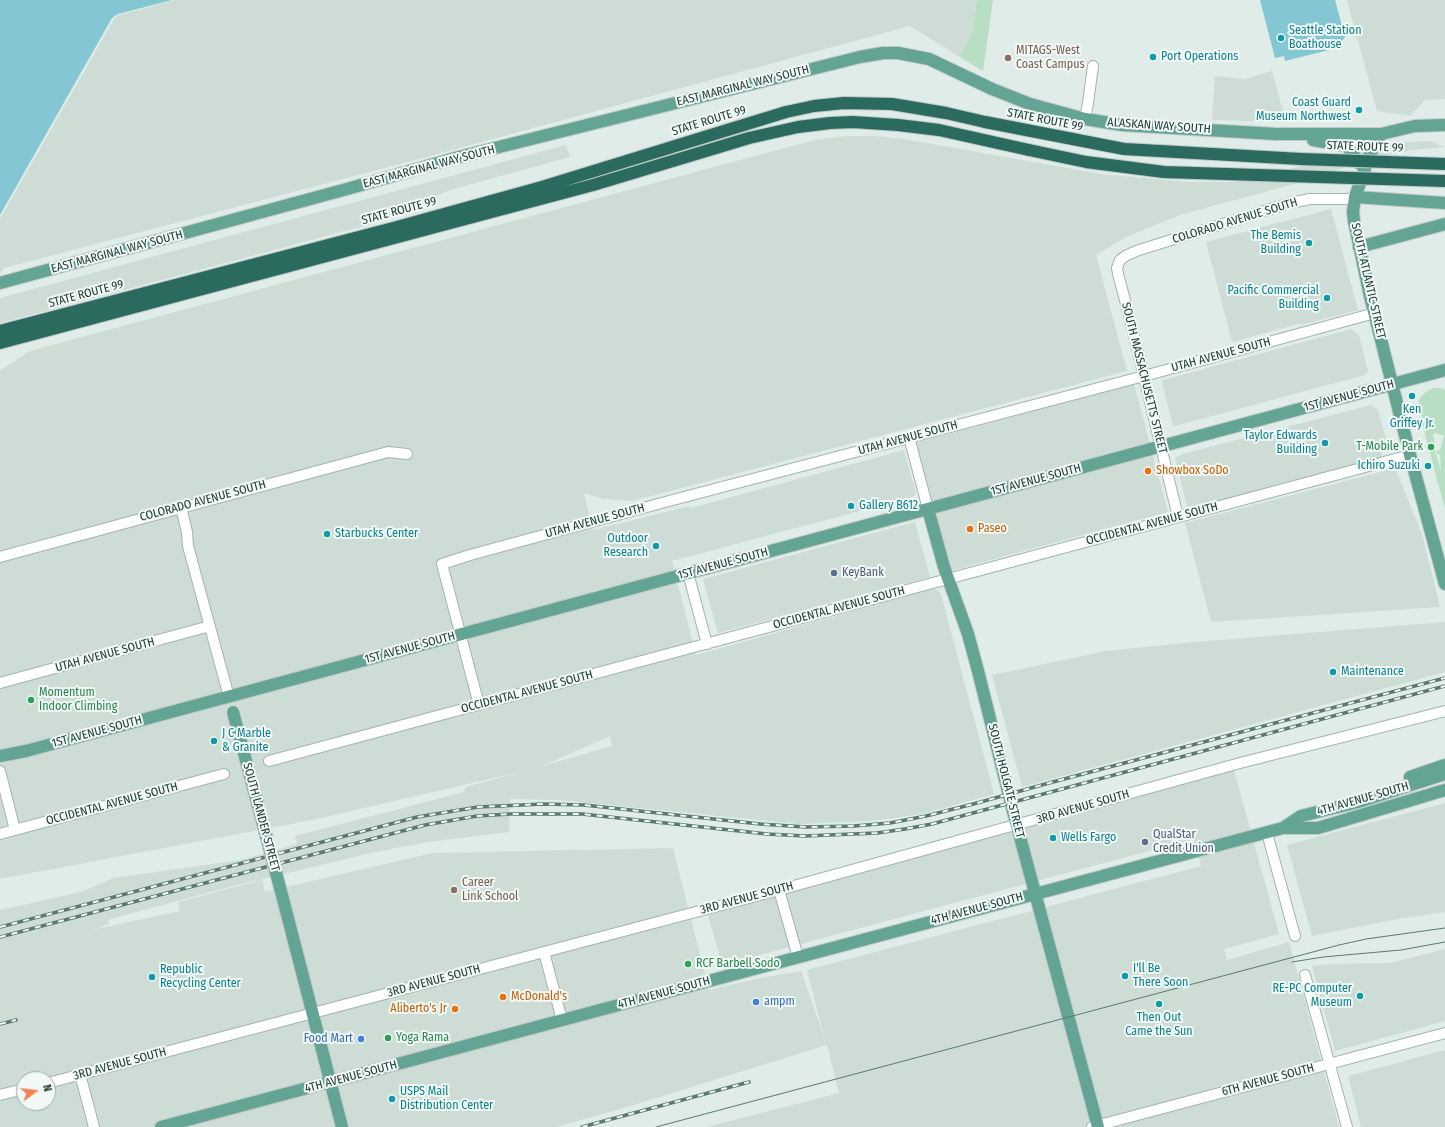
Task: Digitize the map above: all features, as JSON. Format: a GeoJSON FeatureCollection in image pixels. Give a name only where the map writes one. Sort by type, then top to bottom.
{"type":"FeatureCollection","features":[{"type":"Feature","properties":{"kind":"highway","name":"STATE ROUTE 99"},"geometry":{"type":"LineString","coordinates":[[0,331],[397,227],[542,187],[786,112],[814,106],[844,103],[892,104],[946,113],[1124,149],[1301,159],[1445,164]]}},
{"type":"Feature","properties":{"kind":"highway"},"geometry":{"type":"LineString","coordinates":[[0,342],[593,185],[756,136],[805,126],[830,123],[854,122],[891,124],[939,130],[1086,162],[1164,172],[1445,181]]}},
{"type":"Feature","properties":{"kind":"main road","name":"ALASKAN WAY SOUTH"},"geometry":{"type":"LineString","coordinates":[[860,57],[883,53],[898,53],[929,59],[992,89],[1030,104],[1085,119],[1143,127],[1276,134],[1381,134],[1415,126],[1445,125]]}},
{"type":"Feature","properties":{"kind":"main road","name":"EAST MARGINAL WAY SOUTH"},"geometry":{"type":"LineString","coordinates":[[0,283],[347,189],[459,157],[860,57]]}},
{"type":"Feature","properties":{"kind":"main road"},"geometry":{"type":"LineString","coordinates":[[1276,134],[1347,146],[1359,163],[1365,166]]}},
{"type":"Feature","properties":{"kind":"main road","name":"SOUTH ATLANTIC STREET"},"geometry":{"type":"LineString","coordinates":[[1381,134],[1372,149],[1365,166],[1353,212],[1359,247],[1392,384],[1445,584]]}},
{"type":"Feature","properties":{"kind":"main road"},"geometry":{"type":"LineString","coordinates":[[1356,197],[1445,203]]}},
{"type":"Feature","properties":{"kind":"main road"},"geometry":{"type":"LineString","coordinates":[[1359,247],[1445,224]]}},
{"type":"Feature","properties":{"kind":"main road","name":"1ST AVENUE SOUTH"},"geometry":{"type":"LineString","coordinates":[[0,756],[26,751],[229,697],[1445,370]]}},
{"type":"Feature","properties":{"kind":"main road","name":"SOUTH HOLGATE STREET"},"geometry":{"type":"LineString","coordinates":[[928,509],[948,579],[968,634],[1095,1126]]}},
{"type":"Feature","properties":{"kind":"main road","name":"SOUTH LANDER STREET"},"geometry":{"type":"LineString","coordinates":[[229,697],[278,878],[342,1127]]}},
{"type":"Feature","properties":{"kind":"main road"},"geometry":{"type":"LineString","coordinates":[[1338,807],[1356,795],[1445,765]]}},
{"type":"Feature","properties":{"kind":"main road","name":"4TH AVENUE SOUTH"},"geometry":{"type":"LineString","coordinates":[[1283,828],[1301,816],[1338,807],[1445,774]]}},
{"type":"Feature","properties":{"kind":"main road"},"geometry":{"type":"LineString","coordinates":[[1283,828],[1316,822],[1445,782]]}},
{"type":"Feature","properties":{"kind":"main road","name":"4TH AVENUE SOUTH"},"geometry":{"type":"LineString","coordinates":[[161,1127],[1267,832],[1283,828],[1318,828],[1445,790]]}},
{"type":"Feature","properties":{"kind":"street"},"geometry":{"type":"LineString","coordinates":[[1085,119],[1094,66]]}},
{"type":"Feature","properties":{"kind":"street","name":"COLORADO AVENUE SOUTH"},"geometry":{"type":"LineString","coordinates":[[1119,262],[1122,258],[1139,250],[1290,203],[1310,199],[1347,199],[1356,197]]}},
{"type":"Feature","properties":{"kind":"street","name":"SOUTH MASSACHUSETTS STREET"},"geometry":{"type":"LineString","coordinates":[[1119,262],[1118,274],[1178,518]]}},
{"type":"Feature","properties":{"kind":"street","name":"UTAH AVENUE SOUTH"},"geometry":{"type":"LineString","coordinates":[[460,634],[442,564],[462,557],[669,501],[1144,376],[1375,313]]}},
{"type":"Feature","properties":{"kind":"street","name":"SOUTH HOLGATE STREET"},"geometry":{"type":"LineString","coordinates":[[909,437],[928,509]]}},
{"type":"Feature","properties":{"kind":"street","name":"COLORADO AVENUE SOUTH"},"geometry":{"type":"LineString","coordinates":[[0,557],[388,452],[407,454]]}},
{"type":"Feature","properties":{"kind":"street","name":"OCCIDENTAL AVENUE SOUTH"},"geometry":{"type":"LineString","coordinates":[[269,762],[1410,455]]}},
{"type":"Feature","properties":{"kind":"street","name":"SOUTH LANDER STREET"},"geometry":{"type":"LineString","coordinates":[[181,507],[187,532],[188,546],[229,697]]}},
{"type":"Feature","properties":{"kind":"street"},"geometry":{"type":"LineString","coordinates":[[688,573],[707,644]]}},
{"type":"Feature","properties":{"kind":"street","name":"UTAH AVENUE SOUTH"},"geometry":{"type":"LineString","coordinates":[[0,683],[210,626]]}},
{"type":"Feature","properties":{"kind":"street"},"geometry":{"type":"LineString","coordinates":[[460,634],[479,705]]}},
{"type":"Feature","properties":{"kind":"street","name":"3RD AVENUE SOUTH"},"geometry":{"type":"LineString","coordinates":[[56,1081],[779,890],[1240,763],[1445,711]]}},
{"type":"Feature","properties":{"kind":"street"},"geometry":{"type":"LineString","coordinates":[[0,771],[15,830]]}},
{"type":"Feature","properties":{"kind":"street","name":"OCCIDENTAL AVENUE SOUTH"},"geometry":{"type":"LineString","coordinates":[[0,834],[224,774]]}},
{"type":"Feature","properties":{"kind":"street"},"geometry":{"type":"LineString","coordinates":[[1267,832],[1295,936]]}},
{"type":"Feature","properties":{"kind":"street"},"geometry":{"type":"LineString","coordinates":[[779,890],[798,957]]}},
{"type":"Feature","properties":{"kind":"street"},"geometry":{"type":"LineString","coordinates":[[544,952],[562,1020]]}},
{"type":"Feature","properties":{"kind":"street"},"geometry":{"type":"LineString","coordinates":[[1305,975],[1347,1127]]}},
{"type":"Feature","properties":{"kind":"street","name":"6TH AVENUE SOUTH"},"geometry":{"type":"LineString","coordinates":[[1095,1126],[1445,1032]]}},
{"type":"Feature","properties":{"kind":"street"},"geometry":{"type":"LineString","coordinates":[[80,1074],[94,1127]]}},
{"type":"Feature","properties":{"kind":"street"},"geometry":{"type":"LineString","coordinates":[[0,1095],[16,1091]]}},
{"type":"Feature","properties":{"kind":"shaded area"},"geometry":{"type":"Polygon","coordinates":[[[175,0],[977,0],[972,33],[960,57],[910,26],[419,159],[4,268],[0,273],[0,219],[114,19],[119,15],[175,0]]]}},
{"type":"Feature","properties":{"kind":"shaded area"},"geometry":{"type":"Polygon","coordinates":[[[1347,0],[1445,0],[1445,99],[1425,100],[1410,116],[1377,111],[1347,0]]]}},
{"type":"Feature","properties":{"kind":"shaded area"},"geometry":{"type":"Polygon","coordinates":[[[1272,71],[1286,122],[1212,120],[1215,76],[1245,79],[1272,71]]]}},
{"type":"Feature","properties":{"kind":"shaded area"},"geometry":{"type":"Polygon","coordinates":[[[848,136],[875,136],[904,139],[1101,174],[1188,182],[1238,182],[1341,156],[1408,142],[1430,141],[1444,147],[1412,150],[1369,159],[1298,183],[1180,215],[1126,237],[1096,255],[1127,371],[632,501],[604,499],[584,493],[593,530],[690,506],[691,508],[904,450],[916,494],[912,497],[672,561],[696,655],[935,588],[941,594],[994,794],[922,814],[871,821],[799,824],[558,800],[510,799],[509,832],[428,842],[371,853],[222,889],[114,918],[108,920],[109,924],[92,930],[180,911],[178,902],[262,880],[265,892],[432,853],[673,848],[709,990],[760,978],[801,971],[824,1037],[807,970],[1201,866],[1194,839],[722,965],[708,915],[1234,770],[1279,934],[1224,949],[1227,960],[1289,942],[1339,1127],[707,1127],[839,1093],[827,1045],[624,1108],[556,1127],[0,1127],[0,910],[81,892],[113,878],[241,860],[297,844],[295,836],[464,792],[466,787],[524,771],[312,820],[0,879],[0,371],[30,351],[820,139],[848,136]],[[610,736],[542,766],[612,746],[610,736]]]}},
{"type":"Feature","properties":{"kind":"shaded area"},"geometry":{"type":"Polygon","coordinates":[[[566,145],[570,157],[450,190],[379,222],[0,323],[0,298],[566,145]]]}},
{"type":"Feature","properties":{"kind":"shaded area"},"geometry":{"type":"Polygon","coordinates":[[[1331,209],[1358,310],[1305,324],[1298,324],[1232,342],[1206,242],[1331,209]]]}},
{"type":"Feature","properties":{"kind":"shaded area"},"geometry":{"type":"Polygon","coordinates":[[[1351,329],[1359,335],[1368,371],[1365,375],[1175,426],[1173,425],[1162,384],[1163,380],[1351,329]]]}},
{"type":"Feature","properties":{"kind":"shaded area"},"geometry":{"type":"Polygon","coordinates":[[[1134,384],[1168,512],[950,571],[915,443],[1134,384]]]}},
{"type":"Feature","properties":{"kind":"shaded area"},"geometry":{"type":"Polygon","coordinates":[[[1371,405],[1378,410],[1388,446],[1387,449],[1381,451],[1383,459],[1202,507],[1187,506],[1175,458],[1183,454],[1371,405]]]}},
{"type":"Feature","properties":{"kind":"shaded area"},"geometry":{"type":"Polygon","coordinates":[[[1395,468],[1422,534],[1440,607],[1211,622],[1185,523],[1395,468]]]}},
{"type":"Feature","properties":{"kind":"shaded area"},"geometry":{"type":"Polygon","coordinates":[[[915,522],[930,577],[718,633],[703,579],[915,522]]]}},
{"type":"Feature","properties":{"kind":"shaded area"},"geometry":{"type":"Polygon","coordinates":[[[1445,622],[1445,672],[1022,787],[992,675],[1106,651],[1195,642],[1445,622]]]}},
{"type":"Feature","properties":{"kind":"shaded area"},"geometry":{"type":"Polygon","coordinates":[[[1445,803],[1445,912],[1398,919],[1312,936],[1287,845],[1445,803]]]}},
{"type":"Feature","properties":{"kind":"shaded area"},"geometry":{"type":"Polygon","coordinates":[[[1445,949],[1445,1021],[1335,1051],[1312,966],[1329,964],[1390,963],[1445,949]]]}},
{"type":"Feature","properties":{"kind":"shaded area"},"geometry":{"type":"Polygon","coordinates":[[[1445,1050],[1445,1127],[1361,1127],[1348,1076],[1445,1050]]]}},
{"type":"Feature","properties":{"kind":"green space"},"geometry":{"type":"Polygon","coordinates":[[[977,0],[993,0],[983,71],[960,57],[972,33],[977,0]]]}},
{"type":"Feature","properties":{"kind":"green space","name":"T-Mobile Park"},"geometry":{"type":"Polygon","coordinates":[[[1433,388],[1445,390],[1445,509],[1421,419],[1423,418],[1418,408],[1419,400],[1423,394],[1433,388]],[[1436,433],[1433,434],[1435,443],[1433,444],[1441,471],[1440,454],[1437,454],[1437,450],[1440,450],[1444,436],[1436,433]]]}},
{"type":"Feature","properties":{"kind":"water"},"geometry":{"type":"Polygon","coordinates":[[[0,0],[172,0],[118,14],[112,18],[0,215],[0,0]]]}},
{"type":"Feature","properties":{"kind":"water"},"geometry":{"type":"Polygon","coordinates":[[[1260,0],[1335,0],[1345,37],[1337,48],[1285,61],[1284,56],[1275,58],[1260,0]]]}},
{"type":"Feature","properties":{"kind":"tram line"},"geometry":{"type":"LineString","coordinates":[[656,1127],[1339,945],[1366,939],[1445,928]]}},
{"type":"Feature","properties":{"kind":"tram line"},"geometry":{"type":"LineString","coordinates":[[1292,962],[1323,957],[1401,950],[1445,942]]}},
{"type":"Feature","properties":{"kind":"railway"},"geometry":{"type":"LineString","coordinates":[[0,927],[417,817],[478,807],[543,804],[584,805],[760,824],[806,827],[854,826],[890,823],[926,816],[977,803],[1445,678]]}},
{"type":"Feature","properties":{"kind":"railway"},"geometry":{"type":"LineString","coordinates":[[0,937],[425,825],[477,816],[511,814],[582,814],[767,834],[805,836],[877,833],[905,829],[932,824],[1445,686]]}},
{"type":"Feature","properties":{"kind":"railway"},"geometry":{"type":"LineString","coordinates":[[0,1024],[16,1020]]}},
{"type":"Feature","properties":{"kind":"railway"},"geometry":{"type":"LineString","coordinates":[[582,1127],[749,1082]]}},
{"type":"Feature","properties":{"kind":"place","name":"Seattle Station Boathouse"},"geometry":{"type":"Point","coordinates":[1281,38]}},
{"type":"Feature","properties":{"kind":"place","name":"Port Operations"},"geometry":{"type":"Point","coordinates":[1153,57]}},
{"type":"Feature","properties":{"kind":"place","name":"MITAGS-West Coast Campus"},"geometry":{"type":"Point","coordinates":[1008,58]}},
{"type":"Feature","properties":{"kind":"place","name":"Coast Guard Museum Northwest"},"geometry":{"type":"Point","coordinates":[1359,110]}},
{"type":"Feature","properties":{"kind":"place","name":"The Bemis Building"},"geometry":{"type":"Point","coordinates":[1309,243]}},
{"type":"Feature","properties":{"kind":"place","name":"Pacific Commercial Building"},"geometry":{"type":"Point","coordinates":[1327,298]}},
{"type":"Feature","properties":{"kind":"place","name":"Ken Griffey Jr."},"geometry":{"type":"Point","coordinates":[1412,396]}},
{"type":"Feature","properties":{"kind":"place","name":"Taylor Edwards Building"},"geometry":{"type":"Point","coordinates":[1325,443]}},
{"type":"Feature","properties":{"kind":"place","name":"T-Mobile Park"},"geometry":{"type":"Point","coordinates":[1431,447]}},
{"type":"Feature","properties":{"kind":"place","name":"Ichiro Suzuki"},"geometry":{"type":"Point","coordinates":[1428,466]}},
{"type":"Feature","properties":{"kind":"place","name":"Showbox SoDo"},"geometry":{"type":"Point","coordinates":[1148,471]}},
{"type":"Feature","properties":{"kind":"place","name":"Gallery B612"},"geometry":{"type":"Point","coordinates":[851,506]}},
{"type":"Feature","properties":{"kind":"place","name":"Paseo"},"geometry":{"type":"Point","coordinates":[970,529]}},
{"type":"Feature","properties":{"kind":"place","name":"Starbucks Center"},"geometry":{"type":"Point","coordinates":[327,534]}},
{"type":"Feature","properties":{"kind":"place","name":"Outdoor Research"},"geometry":{"type":"Point","coordinates":[656,546]}},
{"type":"Feature","properties":{"kind":"place","name":"KeyBank"},"geometry":{"type":"Point","coordinates":[834,573]}},
{"type":"Feature","properties":{"kind":"place","name":"Maintenance"},"geometry":{"type":"Point","coordinates":[1333,672]}},
{"type":"Feature","properties":{"kind":"place","name":"Momentum Indoor Climbing"},"geometry":{"type":"Point","coordinates":[31,700]}},
{"type":"Feature","properties":{"kind":"place","name":"J C Marble & Granite"},"geometry":{"type":"Point","coordinates":[214,741]}},
{"type":"Feature","properties":{"kind":"place","name":"Wells Fargo"},"geometry":{"type":"Point","coordinates":[1053,838]}},
{"type":"Feature","properties":{"kind":"place","name":"QualStar Credit Union"},"geometry":{"type":"Point","coordinates":[1145,842]}},
{"type":"Feature","properties":{"kind":"place","name":"Career Link School"},"geometry":{"type":"Point","coordinates":[454,890]}},
{"type":"Feature","properties":{"kind":"place","name":"RCF Barbell Sodo"},"geometry":{"type":"Point","coordinates":[688,964]}},
{"type":"Feature","properties":{"kind":"place","name":"I'll Be There Soon"},"geometry":{"type":"Point","coordinates":[1125,976]}},
{"type":"Feature","properties":{"kind":"place","name":"Republic Recycling Center"},"geometry":{"type":"Point","coordinates":[152,977]}},
{"type":"Feature","properties":{"kind":"place","name":"RE-PC Computer Museum"},"geometry":{"type":"Point","coordinates":[1360,996]}},
{"type":"Feature","properties":{"kind":"place","name":"McDonald's"},"geometry":{"type":"Point","coordinates":[503,997]}},
{"type":"Feature","properties":{"kind":"place","name":"ampm"},"geometry":{"type":"Point","coordinates":[756,1002]}},
{"type":"Feature","properties":{"kind":"place","name":"Then Out Came the Sun"},"geometry":{"type":"Point","coordinates":[1159,1004]}},
{"type":"Feature","properties":{"kind":"place","name":"Aliberto's Jr"},"geometry":{"type":"Point","coordinates":[455,1009]}},
{"type":"Feature","properties":{"kind":"place","name":"Yoga Rama"},"geometry":{"type":"Point","coordinates":[388,1038]}},
{"type":"Feature","properties":{"kind":"place","name":"Food Mart"},"geometry":{"type":"Point","coordinates":[361,1039]}},
{"type":"Feature","properties":{"kind":"place","name":"USPS Mail Distribution Center"},"geometry":{"type":"Point","coordinates":[392,1099]}}]}
